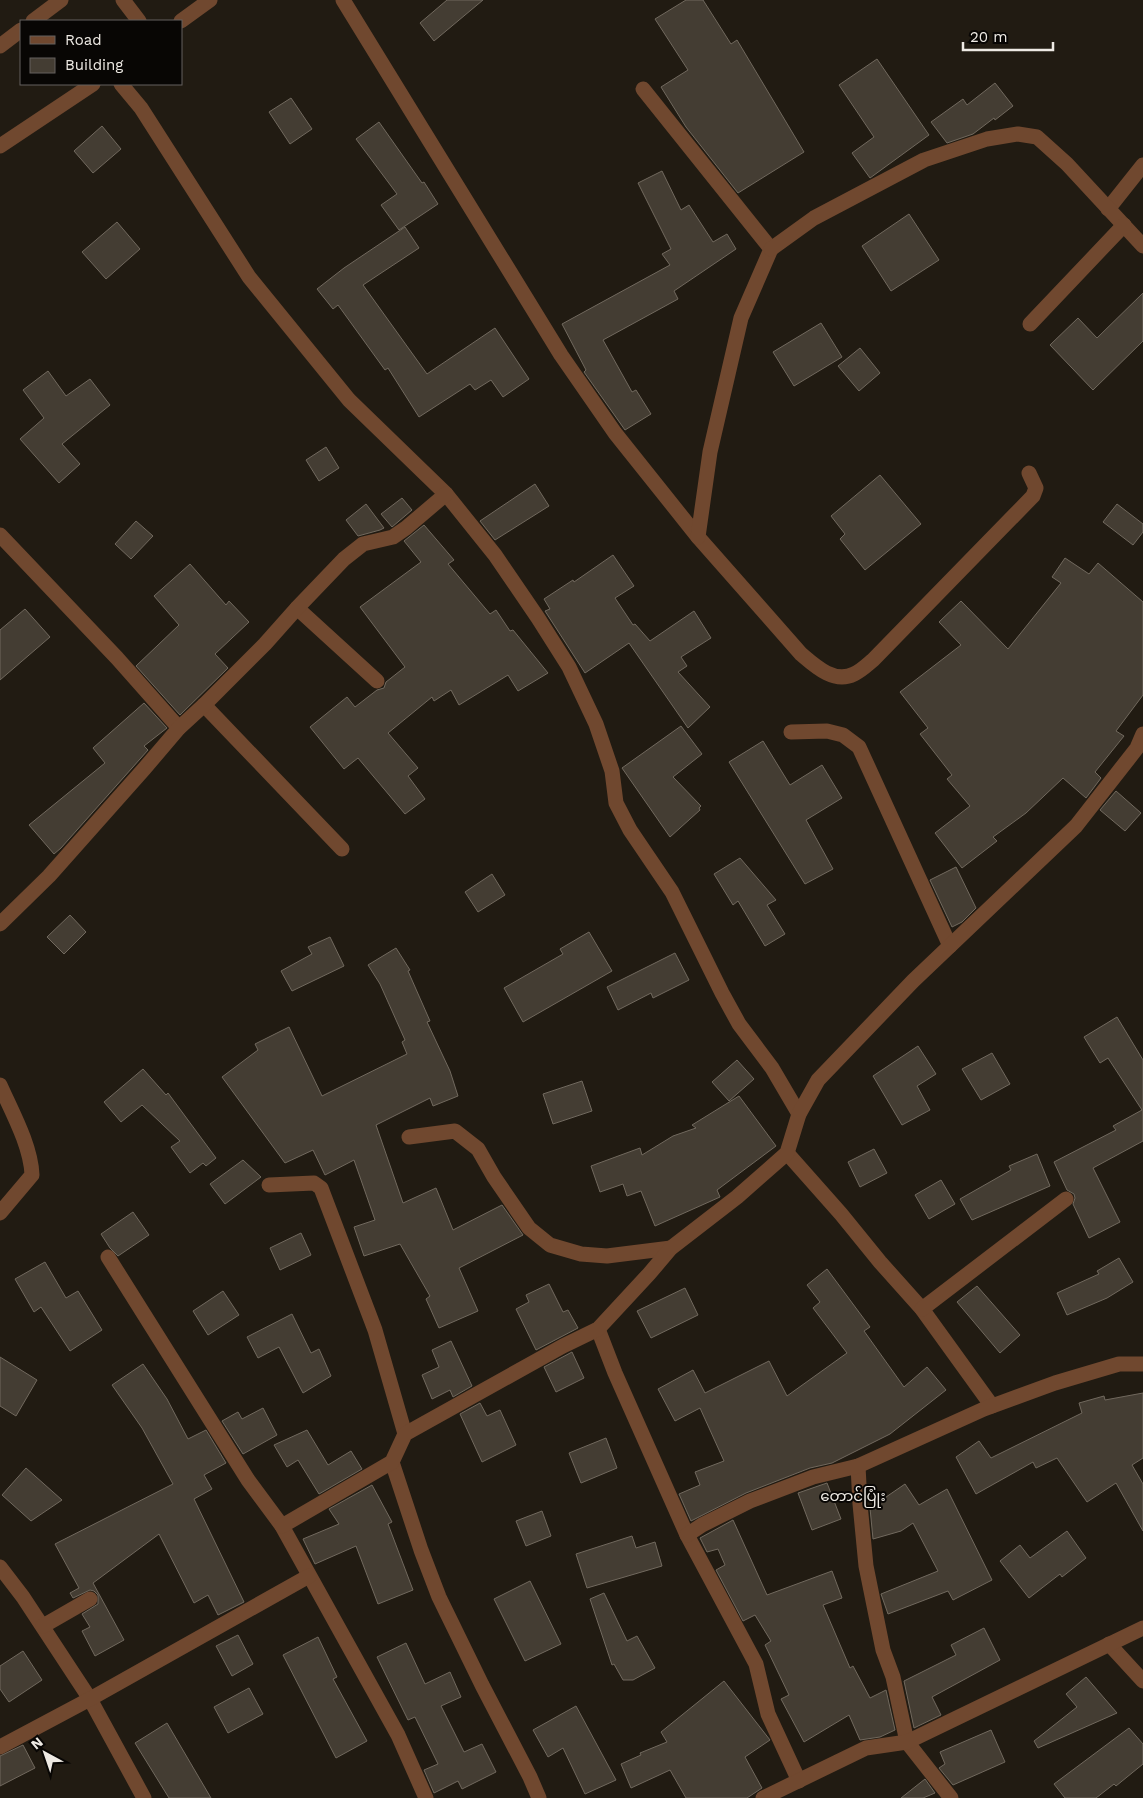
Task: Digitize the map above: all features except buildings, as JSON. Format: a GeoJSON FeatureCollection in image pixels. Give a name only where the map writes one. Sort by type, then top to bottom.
{"type":"FeatureCollection","features":[{"type":"Feature","properties":{"kind":"street"},"geometry":{"type":"LineString","coordinates":[[34,20],[61,0]]}},
{"type":"Feature","properties":{"kind":"street"},"geometry":{"type":"LineString","coordinates":[[123,0],[138,20]]}},
{"type":"Feature","properties":{"kind":"street"},"geometry":{"type":"LineString","coordinates":[[182,20],[210,0]]}},
{"type":"Feature","properties":{"kind":"street"},"geometry":{"type":"LineString","coordinates":[[343,0],[560,355],[615,433],[698,537],[801,654],[821,670],[836,677],[852,675],[873,660],[1033,496],[1036,488],[1029,473]]}},
{"type":"Feature","properties":{"kind":"street"},"geometry":{"type":"LineString","coordinates":[[0,46],[20,31]]}},
{"type":"Feature","properties":{"kind":"street"},"geometry":{"type":"LineString","coordinates":[[0,146],[92,85]]}},
{"type":"Feature","properties":{"kind":"street"},"geometry":{"type":"LineString","coordinates":[[121,85],[141,108],[249,277],[350,400],[446,494],[495,555],[569,667],[607,752],[616,803],[630,830],[672,892],[739,1024],[772,1068],[798,1114]]}},
{"type":"Feature","properties":{"kind":"street"},"geometry":{"type":"LineString","coordinates":[[643,88],[771,249]]}},
{"type":"Feature","properties":{"kind":"street"},"geometry":{"type":"LineString","coordinates":[[698,537],[710,452],[741,318],[771,249],[814,218],[924,160],[987,139],[1018,134],[1037,137],[1067,164],[1143,246]]}},
{"type":"Feature","properties":{"kind":"street"},"geometry":{"type":"LineString","coordinates":[[1108,209],[1143,165]]}},
{"type":"Feature","properties":{"kind":"street"},"geometry":{"type":"LineString","coordinates":[[1030,324],[1124,226]]}},
{"type":"Feature","properties":{"kind":"street"},"geometry":{"type":"LineString","coordinates":[[0,924],[49,876],[178,728],[204,705],[353,551],[363,544],[393,537],[446,494]]}},
{"type":"Feature","properties":{"kind":"street"},"geometry":{"type":"LineString","coordinates":[[0,535],[117,658],[178,728]]}},
{"type":"Feature","properties":{"kind":"street"},"geometry":{"type":"LineString","coordinates":[[297,608],[377,682]]}},
{"type":"Feature","properties":{"kind":"street"},"geometry":{"type":"LineString","coordinates":[[204,705],[342,849]]}},
{"type":"Feature","properties":{"kind":"street"},"geometry":{"type":"LineString","coordinates":[[791,732],[827,732],[843,735],[859,747],[950,946]]}},
{"type":"Feature","properties":{"kind":"street"},"geometry":{"type":"LineString","coordinates":[[282,1526],[392,1462],[405,1434],[598,1329],[671,1248],[737,1197],[787,1153],[798,1114],[818,1080],[913,981],[1076,826],[1141,746]]}},
{"type":"Feature","properties":{"kind":"street"},"geometry":{"type":"LineString","coordinates":[[0,1085],[22,1135],[32,1166],[32,1175],[0,1213]]}},
{"type":"Feature","properties":{"kind":"street"},"geometry":{"type":"LineString","coordinates":[[409,1137],[455,1131],[478,1149],[494,1177],[529,1228],[550,1245],[581,1254],[608,1256],[671,1248]]}},
{"type":"Feature","properties":{"kind":"street"},"geometry":{"type":"LineString","coordinates":[[787,1153],[922,1309],[992,1406]]}},
{"type":"Feature","properties":{"kind":"street"},"geometry":{"type":"LineString","coordinates":[[268,1185],[314,1183],[321,1188],[374,1330],[405,1434]]}},
{"type":"Feature","properties":{"kind":"street"},"geometry":{"type":"LineString","coordinates":[[922,1309],[1066,1199]]}},
{"type":"Feature","properties":{"kind":"street"},"geometry":{"type":"LineString","coordinates":[[108,1257],[248,1480],[282,1526],[398,1735],[426,1798]]}},
{"type":"Feature","properties":{"kind":"street"},"geometry":{"type":"LineString","coordinates":[[598,1329],[687,1535],[756,1664],[768,1714],[799,1781]]}},
{"type":"Feature","properties":{"kind":"street"},"geometry":{"type":"LineString","coordinates":[[687,1535],[702,1525],[750,1501],[813,1477],[858,1466],[992,1406],[1055,1383],[1119,1364],[1143,1364]]}},
{"type":"Feature","properties":{"kind":"street"},"geometry":{"type":"LineString","coordinates":[[392,1462],[439,1598],[539,1798]]}},
{"type":"Feature","properties":{"kind":"street"},"geometry":{"type":"LineString","coordinates":[[858,1466],[866,1566],[883,1650],[893,1677],[907,1742],[951,1798]]}},
{"type":"Feature","properties":{"kind":"street"},"geometry":{"type":"LineString","coordinates":[[0,1567],[43,1626],[90,1699],[144,1798]]}},
{"type":"Feature","properties":{"kind":"street"},"geometry":{"type":"LineString","coordinates":[[0,1747],[90,1699],[309,1576]]}},
{"type":"Feature","properties":{"kind":"street"},"geometry":{"type":"LineString","coordinates":[[43,1626],[90,1598]]}},
{"type":"Feature","properties":{"kind":"street"},"geometry":{"type":"LineString","coordinates":[[762,1798],[866,1748],[907,1742],[1143,1628]]}},
{"type":"Feature","properties":{"kind":"street"},"geometry":{"type":"LineString","coordinates":[[1109,1644],[1143,1681]]}},
{"type":"Feature","properties":{"kind":"district","name":"တောင်ပြုံး"},"geometry":{"type":"Point","coordinates":[853,1496]}}]}
